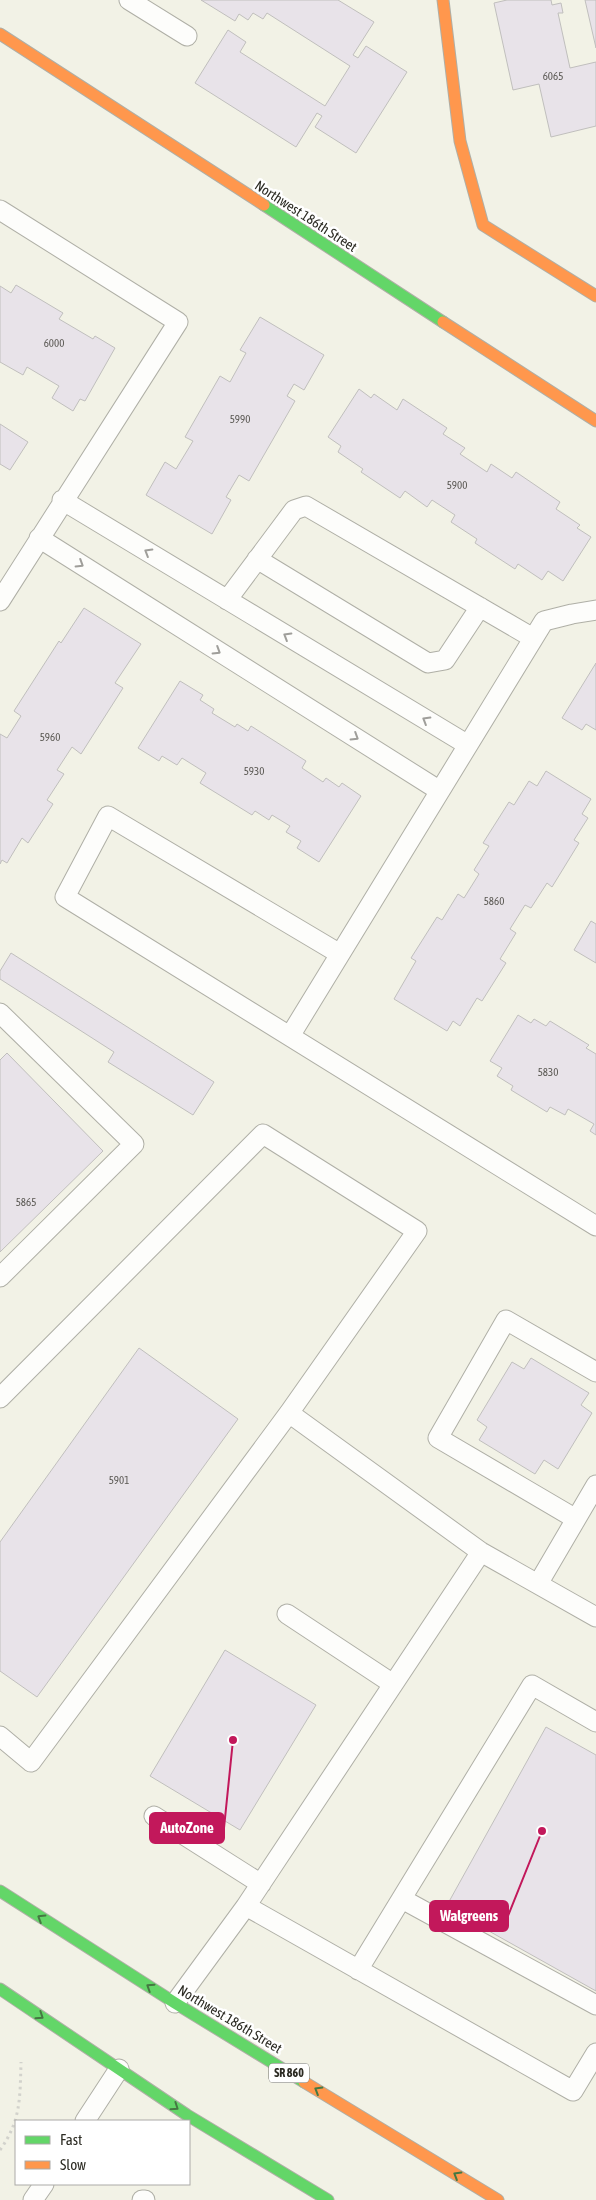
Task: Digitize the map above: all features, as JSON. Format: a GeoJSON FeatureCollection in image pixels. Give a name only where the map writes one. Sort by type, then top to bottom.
{"type":"FeatureCollection","features":[{"type":"Feature","properties":{"kind":"street"},"geometry":{"type":"LineString","coordinates":[[443,0],[460,142],[483,225],[596,296]]}},
{"type":"Feature","properties":{"kind":"street","name":"Northwest 186th Street"},"geometry":{"type":"LineString","coordinates":[[0,34],[596,421]]}},
{"type":"Feature","properties":{"kind":"street","name":"Northwest 186th Street"},"geometry":{"type":"LineString","coordinates":[[0,1891],[175,2003],[498,2200]]}},
{"type":"Feature","properties":{"kind":"street"},"geometry":{"type":"LineString","coordinates":[[0,1989],[187,2115],[328,2200]]}},
{"type":"Feature","properties":{"kind":"lane"},"geometry":{"type":"LineString","coordinates":[[129,0],[187,36]]}},
{"type":"Feature","properties":{"kind":"lane"},"geometry":{"type":"LineString","coordinates":[[0,210],[178,322],[62,500],[0,601]]}},
{"type":"Feature","properties":{"kind":"lane"},"geometry":{"type":"LineString","coordinates":[[62,500],[468,745]]}},
{"type":"Feature","properties":{"kind":"lane"},"geometry":{"type":"LineString","coordinates":[[227,600],[294,510],[306,506],[533,638]]}},
{"type":"Feature","properties":{"kind":"lane"},"geometry":{"type":"LineString","coordinates":[[39,538],[440,791]]}},
{"type":"Feature","properties":{"kind":"lane"},"geometry":{"type":"LineString","coordinates":[[257,559],[428,663],[445,660],[480,607]]}},
{"type":"Feature","properties":{"kind":"lane"},"geometry":{"type":"LineString","coordinates":[[290,1036],[544,621],[596,610]]}},
{"type":"Feature","properties":{"kind":"lane"},"geometry":{"type":"LineString","coordinates":[[340,954],[108,816],[65,897],[596,1226]]}},
{"type":"Feature","properties":{"kind":"lane"},"geometry":{"type":"LineString","coordinates":[[0,1013],[134,1144],[0,1277]]}},
{"type":"Feature","properties":{"kind":"lane"},"geometry":{"type":"LineString","coordinates":[[0,1398],[263,1134],[417,1231],[289,1413],[31,1762],[0,1736]]}},
{"type":"Feature","properties":{"kind":"lane"},"geometry":{"type":"LineString","coordinates":[[576,1519],[438,1438],[506,1320],[596,1372]]}},
{"type":"Feature","properties":{"kind":"lane"},"geometry":{"type":"LineString","coordinates":[[289,1413],[481,1552],[596,1617]]}},
{"type":"Feature","properties":{"kind":"lane"},"geometry":{"type":"LineString","coordinates":[[538,1584],[596,1485]]}},
{"type":"Feature","properties":{"kind":"lane"},"geometry":{"type":"LineString","coordinates":[[175,2003],[261,1884],[481,1552]]}},
{"type":"Feature","properties":{"kind":"lane"},"geometry":{"type":"LineString","coordinates":[[287,1614],[393,1684]]}},
{"type":"Feature","properties":{"kind":"lane"},"geometry":{"type":"LineString","coordinates":[[358,1970],[532,1685],[596,1722]]}},
{"type":"Feature","properties":{"kind":"lane"},"geometry":{"type":"LineString","coordinates":[[154,1816],[261,1884]]}},
{"type":"Feature","properties":{"kind":"lane"},"geometry":{"type":"LineString","coordinates":[[402,1899],[596,2005]]}},
{"type":"Feature","properties":{"kind":"lane"},"geometry":{"type":"LineString","coordinates":[[246,1906],[573,2091],[596,2053]]}},
{"type":"Feature","properties":{"kind":"lane"},"geometry":{"type":"LineString","coordinates":[[86,2120],[119,2069]]}},
{"type":"Feature","properties":{"kind":"lane"},"geometry":{"type":"LineString","coordinates":[[33,2200],[43,2185]]}},
{"type":"Feature","properties":{"kind":"path"},"geometry":{"type":"LineString","coordinates":[[16,2120],[19,2112],[21,2062]]}},
{"type":"Feature","properties":{"kind":"path"},"geometry":{"type":"LineString","coordinates":[[0,2150],[10,2136],[15,2123]]}},
{"type":"Feature","properties":{"kind":"building"},"geometry":{"type":"Polygon","coordinates":[[[201,0],[338,0],[374,22],[353,55],[358,58],[366,46],[407,72],[356,153],[315,127],[322,116],[317,113],[296,147],[195,83],[228,30],[246,42],[240,52],[325,106],[350,66],[267,13],[263,19],[253,13],[248,20],[239,14],[235,21],[201,0]]]}},
{"type":"Feature","properties":{"kind":"building"},"geometry":{"type":"Polygon","coordinates":[[[507,0],[551,0],[552,5],[561,3],[563,13],[558,13],[570,68],[596,62],[596,126],[551,137],[539,84],[513,90],[494,3],[507,0]]]}},
{"type":"Feature","properties":{"kind":"building"},"geometry":{"type":"Polygon","coordinates":[[[585,0],[596,0],[596,48],[585,0]]]}},
{"type":"Feature","properties":{"kind":"building"},"geometry":{"type":"Polygon","coordinates":[[[16,285],[63,313],[59,319],[93,339],[95,336],[115,348],[85,401],[80,399],[73,411],[52,398],[59,386],[27,367],[23,375],[0,362],[0,286],[11,293],[16,285]]]}},
{"type":"Feature","properties":{"kind":"building"},"geometry":{"type":"Polygon","coordinates":[[[260,317],[324,355],[304,390],[294,384],[287,396],[295,401],[249,481],[239,475],[226,497],[231,500],[212,534],[146,495],[165,462],[176,469],[193,441],[185,437],[220,376],[230,382],[246,353],[240,350],[260,317]]]}},
{"type":"Feature","properties":{"kind":"building"},"geometry":{"type":"Polygon","coordinates":[[[359,389],[371,398],[374,394],[397,410],[403,399],[447,428],[443,434],[465,448],[460,454],[487,472],[491,464],[512,478],[516,472],[560,502],[556,509],[580,525],[577,528],[591,537],[563,581],[548,571],[542,580],[518,564],[515,569],[475,543],[477,539],[451,522],[455,515],[432,500],[427,507],[405,491],[400,498],[361,472],[363,469],[338,452],[341,446],[328,437],[359,389]]]}},
{"type":"Feature","properties":{"kind":"building"},"geometry":{"type":"Polygon","coordinates":[[[0,424],[28,442],[10,470],[0,464],[0,424]]]}},
{"type":"Feature","properties":{"kind":"building"},"geometry":{"type":"Polygon","coordinates":[[[84,608],[141,644],[115,683],[123,688],[81,754],[72,747],[57,770],[64,774],[47,800],[53,804],[28,843],[22,838],[7,863],[2,860],[0,864],[0,734],[7,738],[21,716],[14,711],[59,641],[61,643],[84,608]]]}},
{"type":"Feature","properties":{"kind":"building"},"geometry":{"type":"Polygon","coordinates":[[[596,663],[596,730],[586,724],[582,730],[562,718],[596,663]]]}},
{"type":"Feature","properties":{"kind":"building"},"geometry":{"type":"Polygon","coordinates":[[[180,681],[203,695],[200,700],[214,709],[212,713],[235,727],[237,724],[248,731],[251,726],[306,761],[302,768],[323,782],[326,778],[339,787],[342,783],[361,796],[319,862],[297,848],[301,841],[286,832],[290,826],[272,815],[269,820],[255,811],[252,815],[200,783],[206,773],[182,758],[177,765],[162,756],[159,761],[138,748],[180,681]]]}},
{"type":"Feature","properties":{"kind":"building"},"geometry":{"type":"Polygon","coordinates":[[[546,771],[591,799],[582,814],[588,818],[574,840],[579,843],[552,887],[547,883],[531,908],[525,905],[510,929],[516,933],[500,959],[506,963],[482,1001],[477,998],[460,1026],[453,1021],[447,1031],[394,999],[416,961],[411,958],[437,917],[442,920],[458,894],[464,898],[479,874],[474,870],[489,846],[483,843],[509,802],[514,805],[529,781],[537,786],[546,771]]]}},
{"type":"Feature","properties":{"kind":"building"},"geometry":{"type":"Polygon","coordinates":[[[591,921],[596,924],[596,963],[574,950],[591,921]]]}},
{"type":"Feature","properties":{"kind":"building"},"geometry":{"type":"Polygon","coordinates":[[[11,953],[214,1082],[193,1115],[108,1062],[114,1052],[0,979],[0,971],[11,953]]]}},
{"type":"Feature","properties":{"kind":"building"},"geometry":{"type":"Polygon","coordinates":[[[518,1015],[531,1023],[534,1019],[546,1026],[550,1021],[589,1045],[586,1048],[596,1054],[596,1135],[590,1131],[594,1124],[568,1109],[565,1115],[550,1107],[547,1112],[511,1090],[513,1086],[497,1076],[502,1068],[490,1061],[518,1015]]]}},
{"type":"Feature","properties":{"kind":"building"},"geometry":{"type":"Polygon","coordinates":[[[7,1053],[103,1151],[0,1252],[0,1060],[7,1053]]]}},
{"type":"Feature","properties":{"kind":"building"},"geometry":{"type":"Polygon","coordinates":[[[139,1348],[238,1419],[37,1697],[0,1671],[0,1542],[139,1348]]]}},
{"type":"Feature","properties":{"kind":"building"},"geometry":{"type":"Polygon","coordinates":[[[531,1358],[589,1393],[581,1405],[592,1413],[558,1469],[544,1460],[535,1474],[479,1440],[487,1427],[477,1420],[512,1362],[524,1369],[531,1358]]]}},
{"type":"Feature","properties":{"kind":"building"},"geometry":{"type":"Polygon","coordinates":[[[225,1650],[316,1705],[240,1830],[150,1776],[225,1650]]]}},
{"type":"Feature","properties":{"kind":"building"},"geometry":{"type":"Polygon","coordinates":[[[546,1727],[596,1755],[596,1991],[446,1907],[546,1727]]]}},
{"type":"Feature","properties":{"kind":"traffic: fast"},"geometry":{"type":"LineString","coordinates":[[264,205],[443,322]]}},
{"type":"Feature","properties":{"kind":"traffic: fast"},"geometry":{"type":"LineString","coordinates":[[0,1891],[175,2003],[304,2082]]}},
{"type":"Feature","properties":{"kind":"traffic: fast"},"geometry":{"type":"LineString","coordinates":[[0,1989],[187,2115],[328,2200]]}},
{"type":"Feature","properties":{"kind":"traffic: slow"},"geometry":{"type":"LineString","coordinates":[[443,0],[460,141],[483,225],[596,296]]}},
{"type":"Feature","properties":{"kind":"traffic: slow"},"geometry":{"type":"LineString","coordinates":[[0,34],[264,205]]}},
{"type":"Feature","properties":{"kind":"traffic: slow"},"geometry":{"type":"LineString","coordinates":[[443,322],[596,421]]}},
{"type":"Feature","properties":{"kind":"traffic: slow"},"geometry":{"type":"LineString","coordinates":[[304,2082],[498,2200]]}},
{"type":"Feature","properties":{"kind":"place","name":"AutoZone"},"geometry":{"type":"Point","coordinates":[233,1740]}},
{"type":"Feature","properties":{"kind":"place","name":"Walgreens"},"geometry":{"type":"Point","coordinates":[542,1831]}}]}
